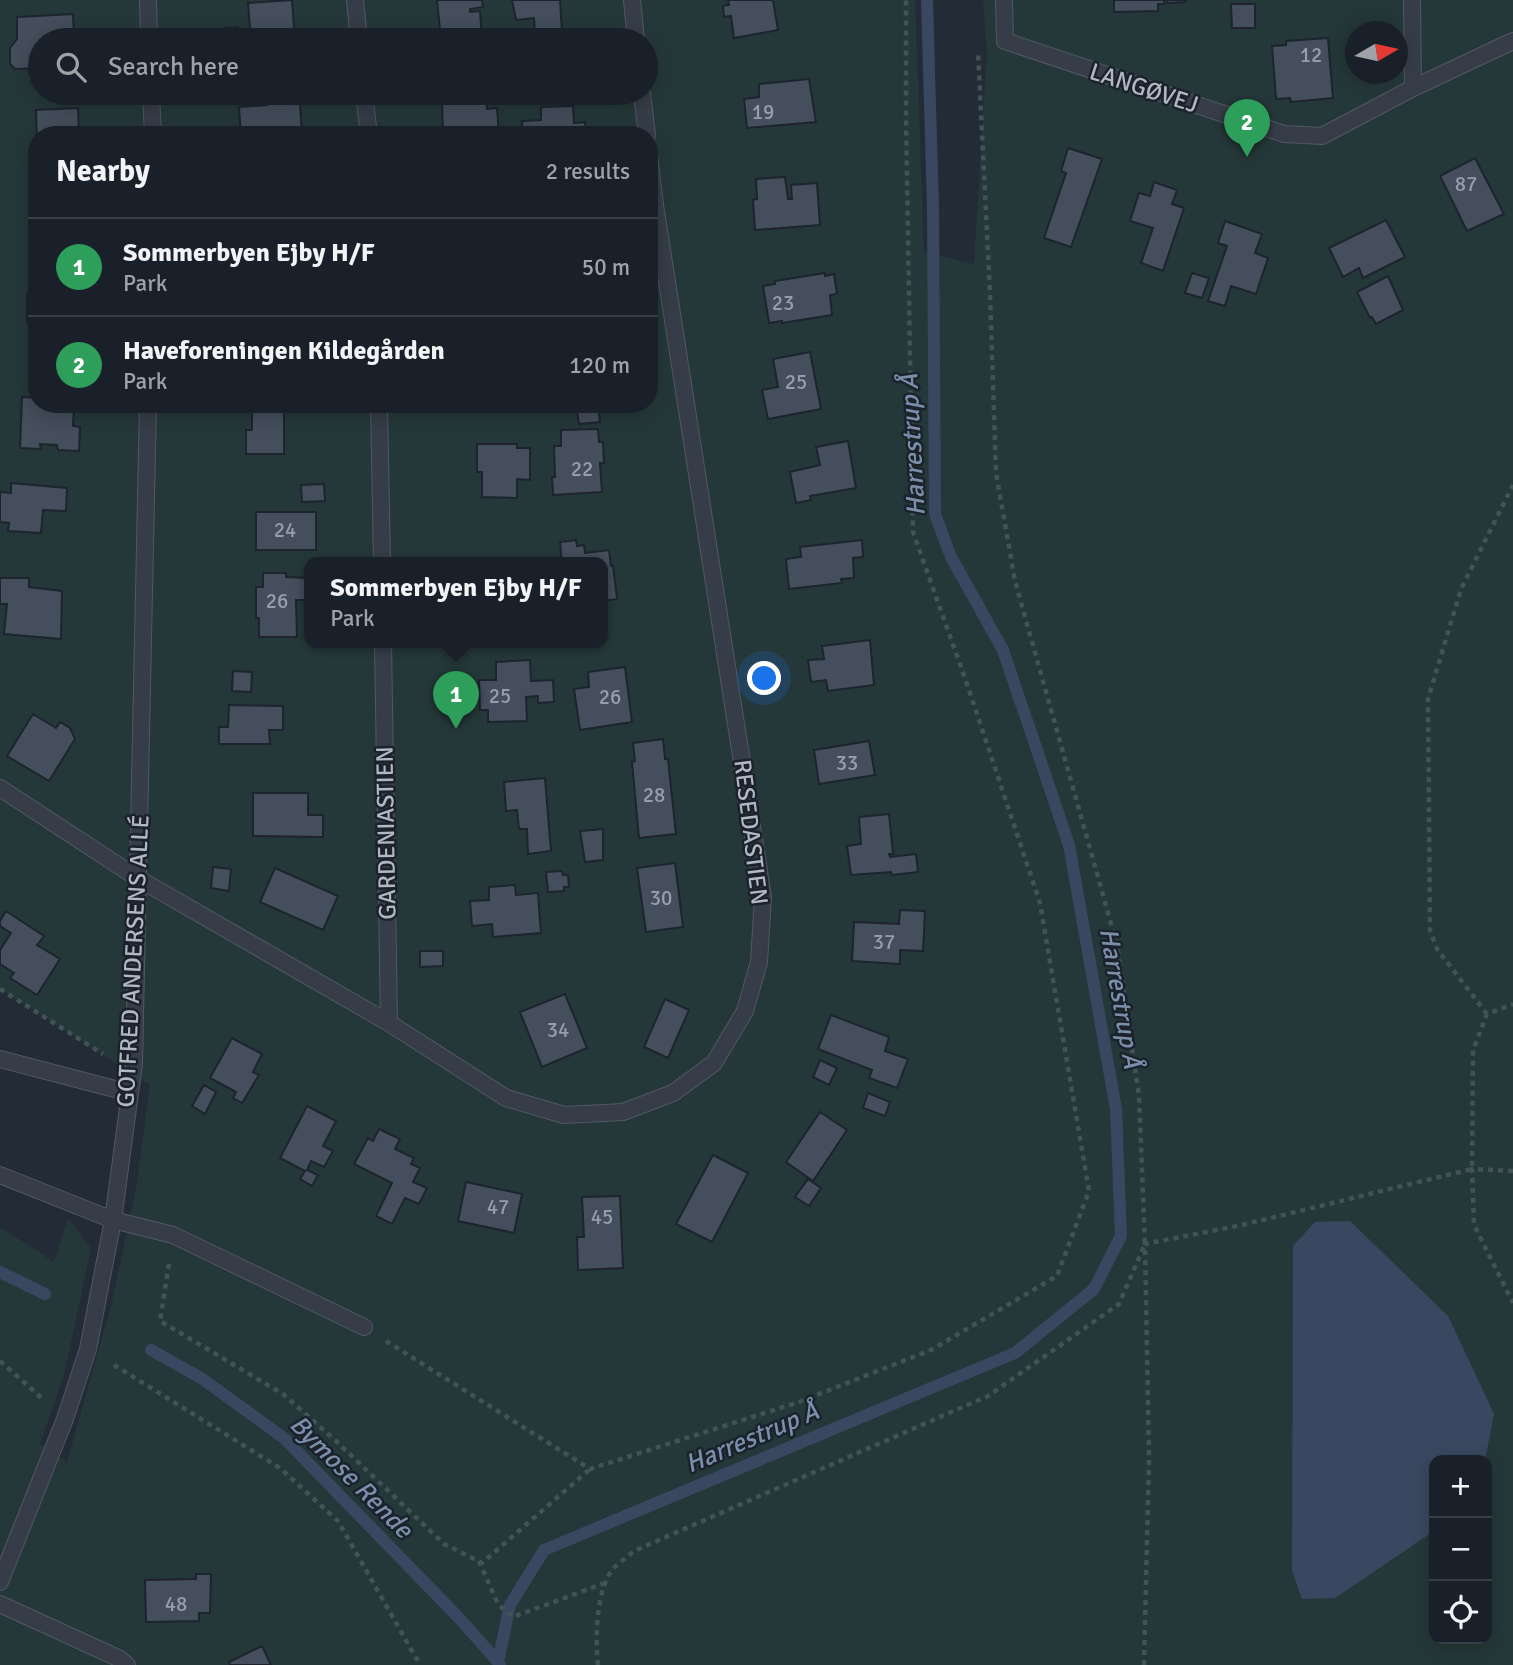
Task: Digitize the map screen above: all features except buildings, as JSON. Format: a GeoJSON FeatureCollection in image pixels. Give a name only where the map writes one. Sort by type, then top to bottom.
{"type":"FeatureCollection","features":[{"type":"Feature","properties":{"kind":"lane"},"geometry":{"type":"LineString","coordinates":[[148,0],[149,28]]}},
{"type":"Feature","properties":{"kind":"lane"},"geometry":{"type":"LineString","coordinates":[[355,0],[358,28]]}},
{"type":"Feature","properties":{"kind":"lane"},"geometry":{"type":"LineString","coordinates":[[632,0],[635,28]]}},
{"type":"Feature","properties":{"kind":"lane"},"geometry":{"type":"LineString","coordinates":[[1004,0],[1005,41]]}},
{"type":"Feature","properties":{"kind":"lane"},"geometry":{"type":"LineString","coordinates":[[1412,0],[1413,88]]}},
{"type":"Feature","properties":{"kind":"lane","name":"LANGØVEJ"},"geometry":{"type":"LineString","coordinates":[[1005,41],[1284,134],[1322,136],[1413,88],[1513,41]]}},
{"type":"Feature","properties":{"kind":"lane"},"geometry":{"type":"LineString","coordinates":[[152,105],[153,126]]}},
{"type":"Feature","properties":{"kind":"lane"},"geometry":{"type":"LineString","coordinates":[[365,105],[368,126]]}},
{"type":"Feature","properties":{"kind":"lane"},"geometry":{"type":"LineString","coordinates":[[643,105],[646,126]]}},
{"type":"Feature","properties":{"kind":"lane","name":"RESEDASTIEN"},"geometry":{"type":"LineString","coordinates":[[0,788],[139,879],[389,1023],[506,1098],[564,1115],[623,1112],[673,1093],[714,1063],[745,1011],[759,962],[763,897],[658,224]]}},
{"type":"Feature","properties":{"kind":"lane","name":"GOTFRED ANDERSENS ALLÉ"},"geometry":{"type":"LineString","coordinates":[[0,1582],[65,1419],[88,1349],[113,1220],[134,1063],[148,413]]}},
{"type":"Feature","properties":{"kind":"lane"},"geometry":{"type":"LineString","coordinates":[[379,413],[382,557]]}},
{"type":"Feature","properties":{"kind":"lane","name":"GARDENIASTIEN"},"geometry":{"type":"LineString","coordinates":[[383,648],[389,1023]]}},
{"type":"Feature","properties":{"kind":"lane"},"geometry":{"type":"LineString","coordinates":[[0,1059],[130,1093]]}},
{"type":"Feature","properties":{"kind":"lane"},"geometry":{"type":"LineString","coordinates":[[0,1175],[113,1220],[173,1235],[364,1327]]}},
{"type":"Feature","properties":{"kind":"lane"},"geometry":{"type":"LineString","coordinates":[[0,1604],[127,1665]]}},
{"type":"Feature","properties":{"kind":"path"},"geometry":{"type":"LineString","coordinates":[[173,1235],[160,1321],[284,1394],[444,1544],[482,1563],[590,1469],[799,1402],[931,1350],[1057,1276],[1088,1191],[1040,904],[913,532],[906,0]]}},
{"type":"Feature","properties":{"kind":"path"},"geometry":{"type":"LineString","coordinates":[[1005,41],[978,51],[990,281],[996,473],[1015,582],[1117,945],[1139,1096],[1149,1460],[1143,1665]]}},
{"type":"Feature","properties":{"kind":"path"},"geometry":{"type":"LineString","coordinates":[[1487,1014],[1437,949],[1430,930],[1428,699],[1461,589],[1513,485]]}},
{"type":"Feature","properties":{"kind":"path"},"geometry":{"type":"LineString","coordinates":[[0,989],[114,1061],[134,1063]]}},
{"type":"Feature","properties":{"kind":"path"},"geometry":{"type":"LineString","coordinates":[[1513,1004],[1487,1014],[1473,1050],[1472,1169],[1474,1225],[1513,1303]]}},
{"type":"Feature","properties":{"kind":"path"},"geometry":{"type":"LineString","coordinates":[[1145,1244],[1242,1225],[1472,1169],[1513,1171]]}},
{"type":"Feature","properties":{"kind":"path"},"geometry":{"type":"LineString","coordinates":[[598,1665],[598,1622],[602,1592],[612,1569],[634,1551],[988,1396],[1119,1304],[1145,1244]]}},
{"type":"Feature","properties":{"kind":"path"},"geometry":{"type":"LineString","coordinates":[[364,1327],[590,1469]]}},
{"type":"Feature","properties":{"kind":"path"},"geometry":{"type":"LineString","coordinates":[[88,1349],[280,1468],[338,1521],[420,1665]]}},
{"type":"Feature","properties":{"kind":"path"},"geometry":{"type":"LineString","coordinates":[[0,1361],[65,1419]]}},
{"type":"Feature","properties":{"kind":"path"},"geometry":{"type":"LineString","coordinates":[[479,1561],[498,1604],[513,1618],[606,1583]]}},
{"type":"Feature","properties":{"kind":"shaded area"},"geometry":{"type":"Polygon","coordinates":[[[0,0],[915,0],[924,252],[974,264],[987,53],[983,0],[1513,0],[1513,1665],[0,1665],[0,1227],[54,1262],[68,1218],[91,1248],[64,1375],[40,1444],[67,1462],[111,1306],[136,1189],[150,1085],[0,989],[0,0]]]}},
{"type":"Feature","properties":{"kind":"water"},"geometry":{"type":"Polygon","coordinates":[[[1350,1221],[1448,1316],[1494,1414],[1486,1455],[1429,1455],[1429,1534],[1335,1598],[1302,1599],[1292,1570],[1293,1246],[1315,1222],[1350,1221]]]}},
{"type":"Feature","properties":{"kind":"waterway","name":"Harrestrup Å"},"geometry":{"type":"LineString","coordinates":[[500,1665],[498,1662],[510,1605],[544,1550],[1015,1353],[1094,1289],[1121,1236],[1116,1109],[1069,845],[1003,650],[951,557],[935,514],[933,208],[927,0]]}},
{"type":"Feature","properties":{"kind":"waterway","name":"Bymose Rende"},"geometry":{"type":"LineString","coordinates":[[0,1272],[45,1294]]}},
{"type":"Feature","properties":{"kind":"waterway","name":"Bymose Rende"},"geometry":{"type":"LineString","coordinates":[[151,1350],[201,1378],[284,1438],[460,1619],[498,1662]]}},
{"type":"Feature","properties":{"kind":"place","name":"Haveforeningen Kildegården"},"geometry":{"type":"Point","coordinates":[1247,157]}},
{"type":"Feature","properties":{"kind":"place","name":"Sommerbyen Ejby H/F"},"geometry":{"type":"Point","coordinates":[456,729]}}]}
